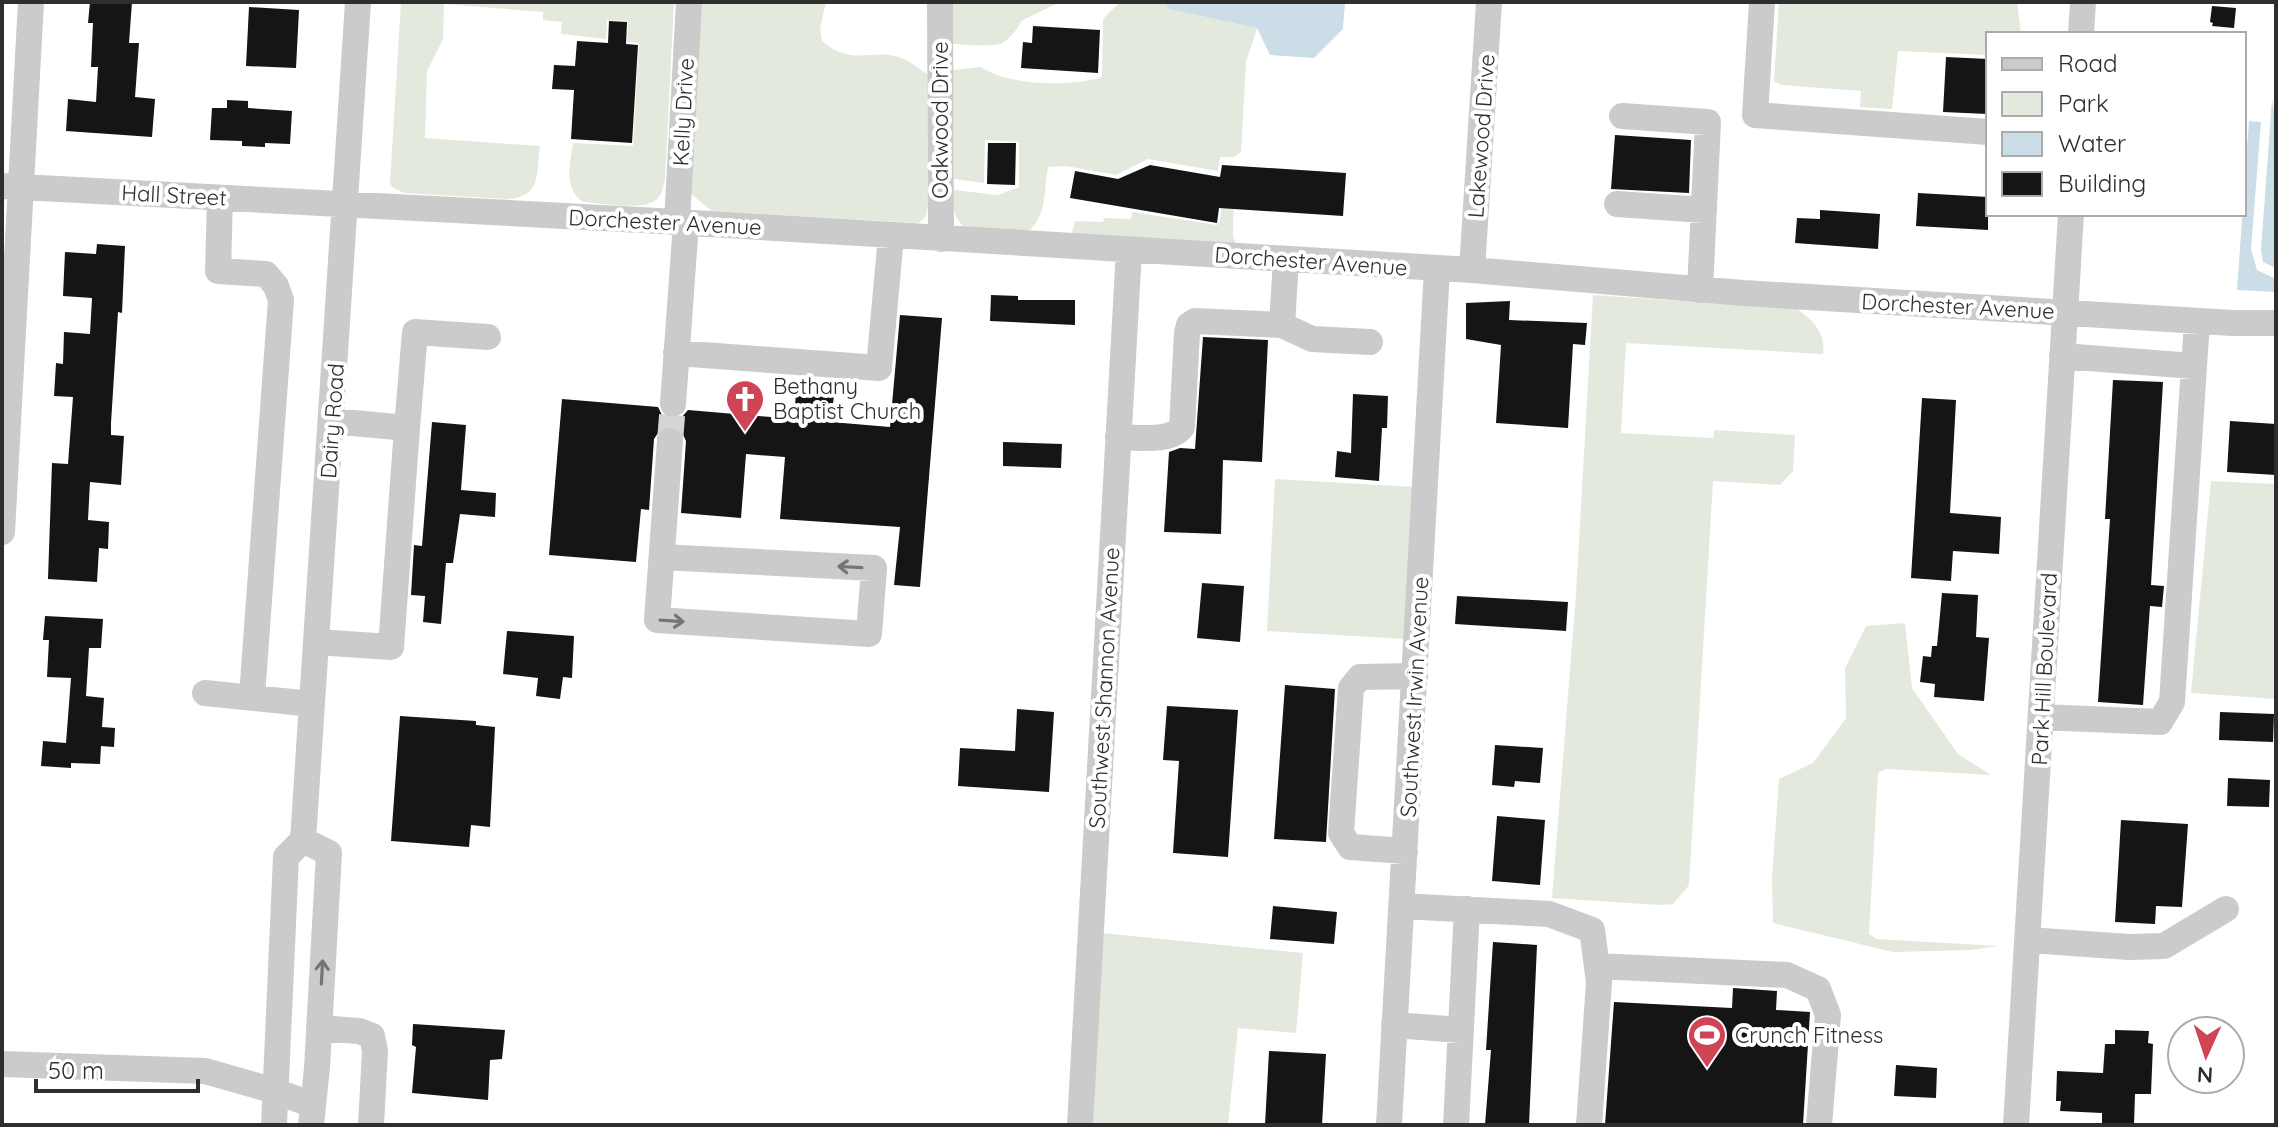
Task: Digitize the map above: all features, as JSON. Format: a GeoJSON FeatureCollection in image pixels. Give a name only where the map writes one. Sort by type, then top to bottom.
{"type":"FeatureCollection","features":[{"type":"Feature","properties":{"kind":"street"},"geometry":{"type":"LineString","coordinates":[[2,532],[12,187],[31,2]]}},
{"type":"Feature","properties":{"kind":"street","name":"Dairy Road"},"geometry":{"type":"LineString","coordinates":[[274,1125],[286,857],[303,840],[358,2]]}},
{"type":"Feature","properties":{"kind":"street","name":"Kelly Drive"},"geometry":{"type":"LineString","coordinates":[[673,404],[689,2]]}},
{"type":"Feature","properties":{"kind":"street","name":"Oakwood Drive"},"geometry":{"type":"LineString","coordinates":[[940,2],[941,239]]}},
{"type":"Feature","properties":{"kind":"street","name":"Lakewood Drive"},"geometry":{"type":"LineString","coordinates":[[1472,270],[1489,2]]}},
{"type":"Feature","properties":{"kind":"street"},"geometry":{"type":"LineString","coordinates":[[1762,2],[1755,115],[1986,132]]}},
{"type":"Feature","properties":{"kind":"street"},"geometry":{"type":"LineString","coordinates":[[2081,32],[2083,2]]}},
{"type":"Feature","properties":{"kind":"street"},"geometry":{"type":"LineString","coordinates":[[1622,116],[1708,122],[1700,290]]}},
{"type":"Feature","properties":{"kind":"street","name":"Hall Street"},"geometry":{"type":"LineString","coordinates":[[12,187],[346,204]]}},
{"type":"Feature","properties":{"kind":"street"},"geometry":{"type":"LineString","coordinates":[[220,198],[218,271],[266,274],[276,286],[281,300],[252,696]]}},
{"type":"Feature","properties":{"kind":"street","name":"Dorchester Avenue"},"geometry":{"type":"LineString","coordinates":[[346,204],[1472,270],[1700,290],[2197,321],[2276,323]]}},
{"type":"Feature","properties":{"kind":"street"},"geometry":{"type":"LineString","coordinates":[[1617,204],[1704,210]]}},
{"type":"Feature","properties":{"kind":"street","name":"Park Hill Boulevard"},"geometry":{"type":"LineString","coordinates":[[2016,1125],[2071,216]]}},
{"type":"Feature","properties":{"kind":"street"},"geometry":{"type":"LineString","coordinates":[[676,353],[879,368],[891,236]]}},
{"type":"Feature","properties":{"kind":"street","name":"Southwest Shannon Avenue"},"geometry":{"type":"LineString","coordinates":[[1080,1125],[1129,250]]}},
{"type":"Feature","properties":{"kind":"street"},"geometry":{"type":"LineString","coordinates":[[1282,325],[1286,260]]}},
{"type":"Feature","properties":{"kind":"street","name":"Southwest Irwin Avenue"},"geometry":{"type":"LineString","coordinates":[[1389,1125],[1437,269]]}},
{"type":"Feature","properties":{"kind":"street"},"geometry":{"type":"LineString","coordinates":[[1118,437],[1170,436],[1182,427],[1187,333],[1189,325],[1195,321],[1282,325],[1312,339],[1370,342]]}},
{"type":"Feature","properties":{"kind":"street"},"geometry":{"type":"LineString","coordinates":[[2041,717],[2160,722],[2172,702],[2197,321]]}},
{"type":"Feature","properties":{"kind":"street"},"geometry":{"type":"LineString","coordinates":[[316,642],[391,647],[415,332],[488,337]]}},
{"type":"Feature","properties":{"kind":"street"},"geometry":{"type":"LineString","coordinates":[[2062,356],[2194,366]]}},
{"type":"Feature","properties":{"kind":"street"},"geometry":{"type":"LineString","coordinates":[[332,421],[407,428]]}},
{"type":"Feature","properties":{"kind":"street"},"geometry":{"type":"LineString","coordinates":[[662,557],[874,568],[869,634],[657,620],[670,441]]}},
{"type":"Feature","properties":{"kind":"street"},"geometry":{"type":"LineString","coordinates":[[1405,851],[1350,847],[1341,833],[1351,688],[1360,677],[1415,676]]}},
{"type":"Feature","properties":{"kind":"street"},"geometry":{"type":"LineString","coordinates":[[205,693],[312,704]]}},
{"type":"Feature","properties":{"kind":"street"},"geometry":{"type":"LineString","coordinates":[[2,1064],[205,1071],[275,1091],[312,1115],[329,853],[303,840]]}},
{"type":"Feature","properties":{"kind":"street"},"geometry":{"type":"LineString","coordinates":[[1402,906],[1549,914],[1592,930],[1598,974],[1589,1125]]}},
{"type":"Feature","properties":{"kind":"street"},"geometry":{"type":"LineString","coordinates":[[1456,1125],[1467,909]]}},
{"type":"Feature","properties":{"kind":"street"},"geometry":{"type":"LineString","coordinates":[[2028,940],[2129,947],[2164,946],[2226,909]]}},
{"type":"Feature","properties":{"kind":"street"},"geometry":{"type":"LineString","coordinates":[[1598,974],[1787,975],[1818,989],[1828,1015],[1819,1125]]}},
{"type":"Feature","properties":{"kind":"street"},"geometry":{"type":"LineString","coordinates":[[1394,1025],[1461,1030]]}},
{"type":"Feature","properties":{"kind":"street"},"geometry":{"type":"LineString","coordinates":[[319,1028],[359,1031],[372,1036],[375,1051],[371,1125]]}},
{"type":"Feature","properties":{"kind":"green space"},"geometry":{"type":"Polygon","coordinates":[[[401,2],[674,2],[665,180],[660,196],[652,202],[634,206],[583,202],[570,183],[573,143],[633,146],[639,43],[627,42],[628,21],[607,20],[606,39],[561,34],[562,22],[543,20],[543,12],[444,4],[443,39],[427,71],[425,138],[540,146],[537,175],[532,189],[526,194],[507,199],[404,193],[392,187],[401,2]]]}},
{"type":"Feature","properties":{"kind":"green space"},"geometry":{"type":"Polygon","coordinates":[[[699,2],[826,2],[820,28],[822,41],[833,49],[844,54],[895,56],[909,61],[927,74],[926,216],[919,223],[712,211],[691,194],[699,2]]]}},
{"type":"Feature","properties":{"kind":"green space"},"geometry":{"type":"Polygon","coordinates":[[[952,2],[1060,2],[1021,21],[1004,42],[977,46],[949,43],[952,2]]]}},
{"type":"Feature","properties":{"kind":"green space"},"geometry":{"type":"Polygon","coordinates":[[[1120,2],[1165,2],[1168,9],[1257,28],[1246,62],[1241,152],[1234,157],[1220,157],[1218,171],[1148,159],[1116,175],[1066,166],[1048,167],[1041,211],[1027,232],[964,227],[954,210],[954,190],[998,195],[1019,187],[1019,142],[985,140],[984,183],[954,179],[953,70],[981,67],[1007,78],[1040,83],[1102,77],[1103,19],[1120,2]]]}},
{"type":"Feature","properties":{"kind":"green space"},"geometry":{"type":"Polygon","coordinates":[[[1779,2],[2017,2],[2021,32],[1986,32],[1986,55],[1898,51],[1892,109],[1860,107],[1861,91],[1781,85],[1774,81],[1779,2]]]}},
{"type":"Feature","properties":{"kind":"green space"},"geometry":{"type":"Polygon","coordinates":[[[1225,172],[1237,174],[1233,236],[1238,248],[1079,236],[1072,232],[1075,221],[1131,219],[1132,212],[1217,225],[1225,172]]]}},
{"type":"Feature","properties":{"kind":"green space"},"geometry":{"type":"Polygon","coordinates":[[[1593,295],[1797,309],[1817,328],[1823,346],[1823,354],[1626,343],[1621,433],[1713,438],[1714,430],[1795,435],[1793,471],[1780,485],[1713,481],[1689,885],[1673,904],[1552,898],[1576,594],[1593,295]]]}},
{"type":"Feature","properties":{"kind":"green space"},"geometry":{"type":"Polygon","coordinates":[[[1275,479],[1414,487],[1405,639],[1267,631],[1275,479]]]}},
{"type":"Feature","properties":{"kind":"green space"},"geometry":{"type":"Polygon","coordinates":[[[2211,481],[2276,484],[2276,699],[2191,693],[2211,481]]]}},
{"type":"Feature","properties":{"kind":"green space"},"geometry":{"type":"Polygon","coordinates":[[[1905,623],[1912,688],[1958,754],[1991,775],[1886,769],[1878,773],[1869,934],[1877,939],[1998,946],[1971,950],[1893,952],[1773,923],[1772,878],[1779,779],[1813,763],[1846,718],[1845,668],[1866,626],[1905,623]]]}},
{"type":"Feature","properties":{"kind":"green space"},"geometry":{"type":"Polygon","coordinates":[[[1102,933],[1303,953],[1296,1033],[1238,1028],[1228,1125],[1084,1122],[1102,933]]]}},
{"type":"Feature","properties":{"kind":"water"},"geometry":{"type":"Polygon","coordinates":[[[1165,2],[1345,2],[1343,29],[1314,58],[1270,55],[1257,28],[1168,9],[1165,2]]]}},
{"type":"Feature","properties":{"kind":"water"},"geometry":{"type":"Polygon","coordinates":[[[2272,100],[2276,120],[2276,268],[2263,262],[2261,250],[2272,100]]]}},
{"type":"Feature","properties":{"kind":"water"},"geometry":{"type":"Polygon","coordinates":[[[2249,121],[2261,122],[2251,249],[2257,270],[2276,279],[2276,292],[2237,290],[2242,216],[2246,216],[2249,121]]]}},
{"type":"Feature","properties":{"kind":"building"},"geometry":{"type":"Polygon","coordinates":[[[90,2],[132,2],[129,43],[139,43],[135,97],[155,99],[152,137],[66,131],[68,99],[96,102],[98,67],[91,67],[93,23],[88,23],[90,2]]]}},
{"type":"Feature","properties":{"kind":"building"},"geometry":{"type":"Polygon","coordinates":[[[2212,6],[2236,8],[2234,28],[2212,26],[2212,6]]]}},
{"type":"Feature","properties":{"kind":"building"},"geometry":{"type":"Polygon","coordinates":[[[249,7],[299,10],[296,68],[246,66],[249,7]]]}},
{"type":"Feature","properties":{"kind":"building"},"geometry":{"type":"Polygon","coordinates":[[[609,21],[627,22],[626,44],[638,45],[632,143],[571,139],[574,90],[552,89],[554,65],[575,66],[577,41],[608,43],[609,21]]]}},
{"type":"Feature","properties":{"kind":"building"},"geometry":{"type":"Polygon","coordinates":[[[1033,26],[1100,30],[1098,73],[1021,68],[1023,42],[1032,43],[1033,26]]]}},
{"type":"Feature","properties":{"kind":"building"},"geometry":{"type":"Polygon","coordinates":[[[1946,57],[1986,59],[1986,114],[1943,112],[1946,57]]]}},
{"type":"Feature","properties":{"kind":"building"},"geometry":{"type":"Polygon","coordinates":[[[227,100],[248,101],[248,108],[292,111],[290,144],[242,146],[242,141],[210,140],[212,108],[227,108],[227,100]]]}},
{"type":"Feature","properties":{"kind":"building"},"geometry":{"type":"Polygon","coordinates":[[[1615,135],[1691,140],[1689,193],[1611,189],[1615,135]]]}},
{"type":"Feature","properties":{"kind":"building"},"geometry":{"type":"Polygon","coordinates":[[[988,143],[1016,143],[1015,185],[987,184],[988,143]]]}},
{"type":"Feature","properties":{"kind":"building"},"geometry":{"type":"Polygon","coordinates":[[[1150,165],[1220,177],[1222,165],[1346,173],[1343,216],[1219,208],[1217,223],[1070,198],[1075,171],[1118,179],[1150,165]]]}},
{"type":"Feature","properties":{"kind":"building"},"geometry":{"type":"Polygon","coordinates":[[[1918,193],[1986,197],[1988,230],[1916,226],[1918,193]]]}},
{"type":"Feature","properties":{"kind":"building"},"geometry":{"type":"Polygon","coordinates":[[[1820,210],[1880,214],[1878,249],[1795,243],[1797,218],[1820,219],[1820,210]]]}},
{"type":"Feature","properties":{"kind":"building"},"geometry":{"type":"Polygon","coordinates":[[[97,244],[125,246],[111,423],[111,435],[124,436],[121,485],[90,482],[88,520],[109,522],[108,549],[99,548],[97,582],[48,579],[52,463],[68,464],[73,397],[54,396],[56,363],[63,364],[64,332],[90,334],[92,298],[63,296],[65,252],[96,254],[97,244]]]}},
{"type":"Feature","properties":{"kind":"building"},"geometry":{"type":"Polygon","coordinates":[[[991,295],[1018,296],[1018,300],[1075,300],[1075,325],[990,321],[991,295]]]}},
{"type":"Feature","properties":{"kind":"building"},"geometry":{"type":"Polygon","coordinates":[[[1510,301],[1509,320],[1587,323],[1585,345],[1573,344],[1568,428],[1496,423],[1501,345],[1466,339],[1466,303],[1510,301]]]}},
{"type":"Feature","properties":{"kind":"building","name":"Bethany Baptist Church"},"geometry":{"type":"Polygon","coordinates":[[[900,315],[942,318],[920,587],[894,585],[900,527],[780,519],[785,457],[746,454],[741,518],[681,513],[686,441],[680,428],[672,425],[662,427],[654,439],[649,510],[641,509],[636,562],[549,555],[562,399],[658,407],[663,417],[671,420],[681,418],[688,410],[794,419],[796,392],[834,395],[831,422],[890,427],[900,315]]]}},
{"type":"Feature","properties":{"kind":"building"},"geometry":{"type":"Polygon","coordinates":[[[1203,337],[1268,340],[1262,462],[1223,460],[1221,534],[1164,532],[1169,452],[1180,448],[1195,449],[1203,337]]]}},
{"type":"Feature","properties":{"kind":"building"},"geometry":{"type":"Polygon","coordinates":[[[2113,380],[2163,382],[2151,585],[2164,586],[2162,607],[2150,606],[2143,705],[2098,702],[2110,519],[2105,519],[2113,380]]]}},
{"type":"Feature","properties":{"kind":"building"},"geometry":{"type":"Polygon","coordinates":[[[1353,394],[1388,396],[1387,428],[1382,428],[1379,481],[1335,477],[1337,451],[1351,453],[1353,394]]]}},
{"type":"Feature","properties":{"kind":"building"},"geometry":{"type":"Polygon","coordinates":[[[1922,398],[1956,400],[1950,513],[2001,517],[1999,554],[1953,551],[1951,581],[1911,578],[1922,398]]]}},
{"type":"Feature","properties":{"kind":"building"},"geometry":{"type":"Polygon","coordinates":[[[2230,421],[2276,424],[2276,475],[2227,472],[2230,421]]]}},
{"type":"Feature","properties":{"kind":"building"},"geometry":{"type":"Polygon","coordinates":[[[432,422],[466,425],[461,490],[496,493],[495,517],[460,514],[453,563],[446,563],[441,624],[423,622],[425,596],[411,595],[414,545],[422,546],[432,422]]]}},
{"type":"Feature","properties":{"kind":"building"},"geometry":{"type":"Polygon","coordinates":[[[1003,442],[1062,444],[1061,468],[1003,466],[1003,442]]]}},
{"type":"Feature","properties":{"kind":"building"},"geometry":{"type":"Polygon","coordinates":[[[1202,583],[1244,586],[1240,642],[1197,638],[1202,583]]]}},
{"type":"Feature","properties":{"kind":"building"},"geometry":{"type":"Polygon","coordinates":[[[1942,593],[1978,595],[1976,637],[1989,638],[1984,701],[1934,697],[1935,684],[1920,682],[1923,656],[1931,657],[1932,646],[1937,646],[1942,593]]]}},
{"type":"Feature","properties":{"kind":"building"},"geometry":{"type":"Polygon","coordinates":[[[1457,596],[1568,602],[1566,631],[1455,624],[1457,596]]]}},
{"type":"Feature","properties":{"kind":"building"},"geometry":{"type":"Polygon","coordinates":[[[45,616],[103,619],[101,648],[89,648],[86,696],[104,698],[102,727],[115,728],[114,747],[101,746],[100,764],[71,763],[71,768],[41,766],[43,741],[66,743],[71,678],[47,677],[49,640],[43,640],[45,616]]]}},
{"type":"Feature","properties":{"kind":"building"},"geometry":{"type":"Polygon","coordinates":[[[507,631],[574,636],[572,678],[563,677],[560,699],[536,696],[538,678],[503,674],[507,631]]]}},
{"type":"Feature","properties":{"kind":"building"},"geometry":{"type":"Polygon","coordinates":[[[1285,685],[1335,689],[1326,842],[1274,839],[1285,685]]]}},
{"type":"Feature","properties":{"kind":"building"},"geometry":{"type":"Polygon","coordinates":[[[1167,706],[1238,710],[1228,857],[1173,853],[1179,761],[1163,760],[1167,706]]]}},
{"type":"Feature","properties":{"kind":"building"},"geometry":{"type":"Polygon","coordinates":[[[1017,709],[1054,712],[1049,792],[958,786],[960,748],[1015,751],[1017,709]]]}},
{"type":"Feature","properties":{"kind":"building"},"geometry":{"type":"Polygon","coordinates":[[[2220,712],[2274,714],[2273,742],[2219,740],[2220,712]]]}},
{"type":"Feature","properties":{"kind":"building"},"geometry":{"type":"Polygon","coordinates":[[[400,716],[476,721],[476,725],[495,727],[490,827],[471,825],[469,847],[391,841],[400,716]]]}},
{"type":"Feature","properties":{"kind":"building"},"geometry":{"type":"Polygon","coordinates":[[[1495,745],[1543,748],[1540,783],[1515,781],[1514,787],[1492,785],[1495,745]]]}},
{"type":"Feature","properties":{"kind":"building"},"geometry":{"type":"Polygon","coordinates":[[[2228,778],[2270,780],[2269,807],[2227,806],[2228,778]]]}},
{"type":"Feature","properties":{"kind":"building"},"geometry":{"type":"Polygon","coordinates":[[[1497,816],[1545,820],[1540,885],[1492,881],[1497,816]]]}},
{"type":"Feature","properties":{"kind":"building"},"geometry":{"type":"Polygon","coordinates":[[[2121,820],[2188,824],[2182,907],[2156,906],[2155,924],[2115,922],[2121,820]]]}},
{"type":"Feature","properties":{"kind":"building"},"geometry":{"type":"Polygon","coordinates":[[[1273,906],[1337,912],[1334,944],[1270,939],[1273,906]]]}},
{"type":"Feature","properties":{"kind":"building"},"geometry":{"type":"Polygon","coordinates":[[[1493,942],[1537,945],[1529,1125],[1485,1125],[1491,1050],[1486,1050],[1493,942]]]}},
{"type":"Feature","properties":{"kind":"building","name":"Crunch Fitness"},"geometry":{"type":"Polygon","coordinates":[[[1733,988],[1777,991],[1776,1010],[1810,1012],[1803,1125],[1605,1125],[1614,1002],[1732,1008],[1733,988]]]}},
{"type":"Feature","properties":{"kind":"building"},"geometry":{"type":"Polygon","coordinates":[[[413,1024],[505,1030],[502,1059],[490,1060],[488,1100],[412,1093],[416,1047],[412,1045],[413,1024]]]}},
{"type":"Feature","properties":{"kind":"building"},"geometry":{"type":"Polygon","coordinates":[[[2115,1030],[2149,1031],[2148,1043],[2153,1044],[2151,1094],[2135,1094],[2134,1125],[2102,1125],[2102,1113],[2060,1111],[2061,1101],[2056,1101],[2057,1071],[2103,1073],[2105,1044],[2115,1044],[2115,1030]]]}},
{"type":"Feature","properties":{"kind":"building"},"geometry":{"type":"Polygon","coordinates":[[[1269,1051],[1326,1054],[1322,1125],[1265,1125],[1269,1051]]]}},
{"type":"Feature","properties":{"kind":"building"},"geometry":{"type":"Polygon","coordinates":[[[1896,1065],[1937,1068],[1936,1098],[1894,1096],[1896,1065]]]}},
{"type":"Feature","properties":{"kind":"tunnel"},"geometry":{"type":"LineString","coordinates":[[670,441],[673,404]]}},
{"type":"Feature","properties":{"kind":"place","name":"Bethany Baptist Church"},"geometry":{"type":"Point","coordinates":[745,433]}},
{"type":"Feature","properties":{"kind":"place","name":"Crunch Fitness"},"geometry":{"type":"Point","coordinates":[1707,1069]}}]}
